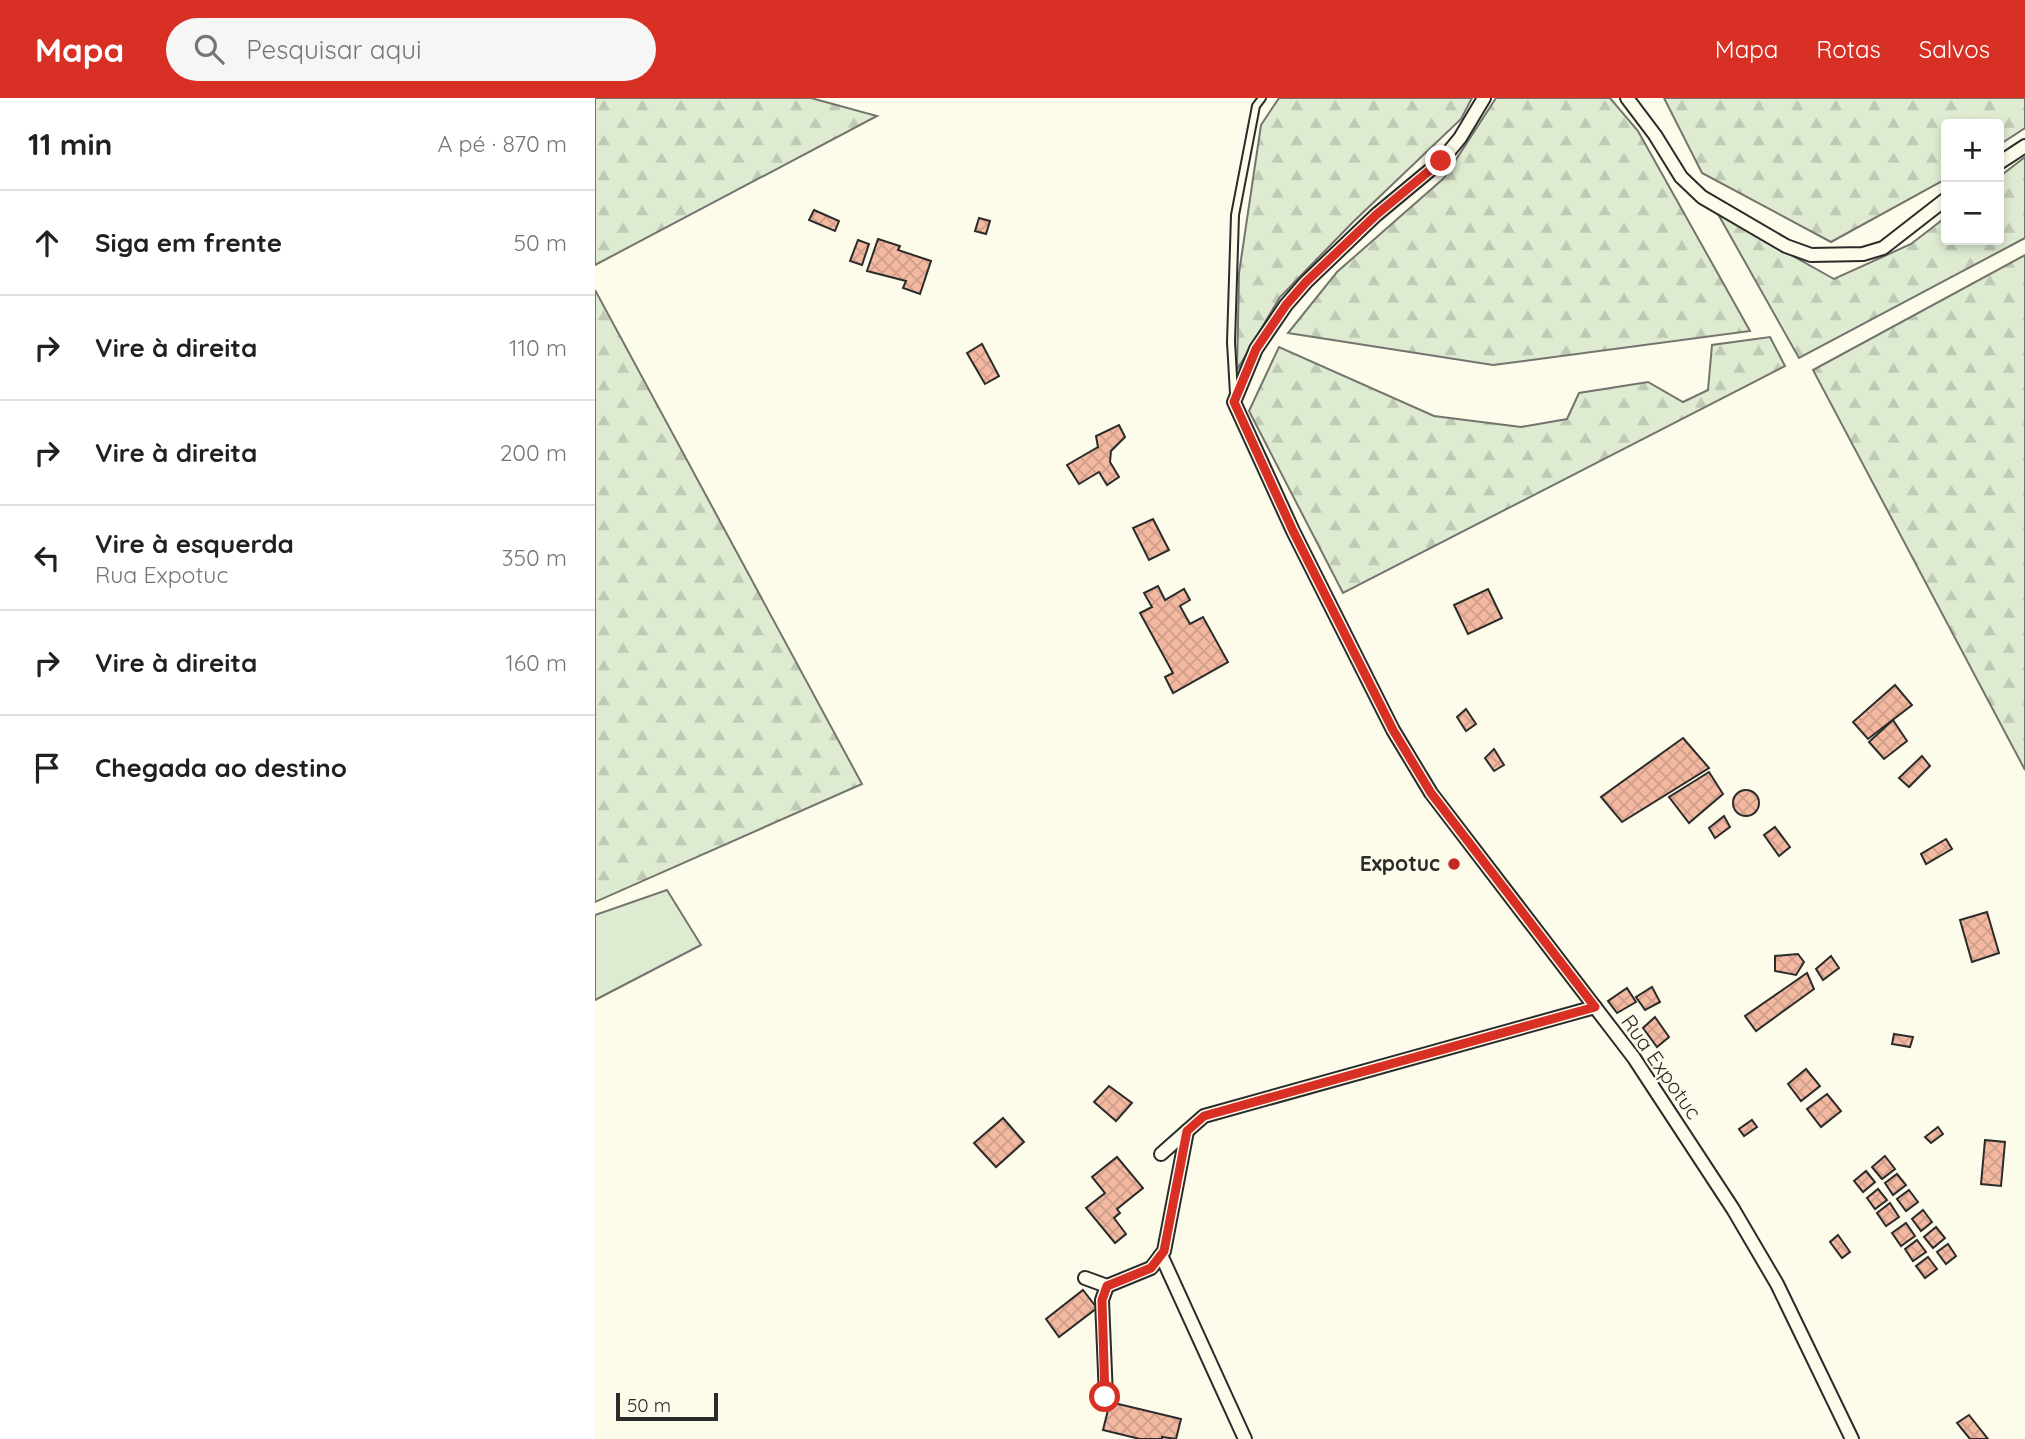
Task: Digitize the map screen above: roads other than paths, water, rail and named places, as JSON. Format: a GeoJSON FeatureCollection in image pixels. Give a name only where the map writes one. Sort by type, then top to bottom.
{"type":"FeatureCollection","features":[{"type":"Feature","properties":{"kind":"street"},"geometry":{"type":"LineString","coordinates":[[1234,402],[1256,349],[1286,305],[1306,282],[1376,215],[1441,161],[1460,138],[1484,98]]}},
{"type":"Feature","properties":{"kind":"street"},"geometry":{"type":"LineString","coordinates":[[1627,98],[1655,135],[1681,177],[1702,197],[1786,246],[1811,255],[1863,254],[1883,248],[1941,203]]}},
{"type":"Feature","properties":{"kind":"street"},"geometry":{"type":"LineString","coordinates":[[2004,160],[2025,146]]}},
{"type":"Feature","properties":{"kind":"street","name":"Rua Expotuc"},"geometry":{"type":"LineString","coordinates":[[1234,402],[1293,531],[1393,730],[1431,793],[1634,1058],[1733,1209],[1777,1284],[1852,1439]]}},
{"type":"Feature","properties":{"kind":"street"},"geometry":{"type":"LineString","coordinates":[[1161,1154],[1204,1116],[1595,1007]]}},
{"type":"Feature","properties":{"kind":"street"},"geometry":{"type":"LineString","coordinates":[[1085,1278],[1107,1286],[1151,1268],[1164,1251],[1187,1131]]}},
{"type":"Feature","properties":{"kind":"street"},"geometry":{"type":"LineString","coordinates":[[1161,1255],[1245,1439]]}},
{"type":"Feature","properties":{"kind":"street"},"geometry":{"type":"LineString","coordinates":[[1105,1397],[1102,1300],[1107,1286]]}},
{"type":"Feature","properties":{"kind":"lane"},"geometry":{"type":"LineString","coordinates":[[1234,402],[1231,342],[1235,215],[1256,106],[1262,98]]}},
{"type":"Feature","properties":{"kind":"place","name":"Expotuc"},"geometry":{"type":"Point","coordinates":[1454,864]}}]}
